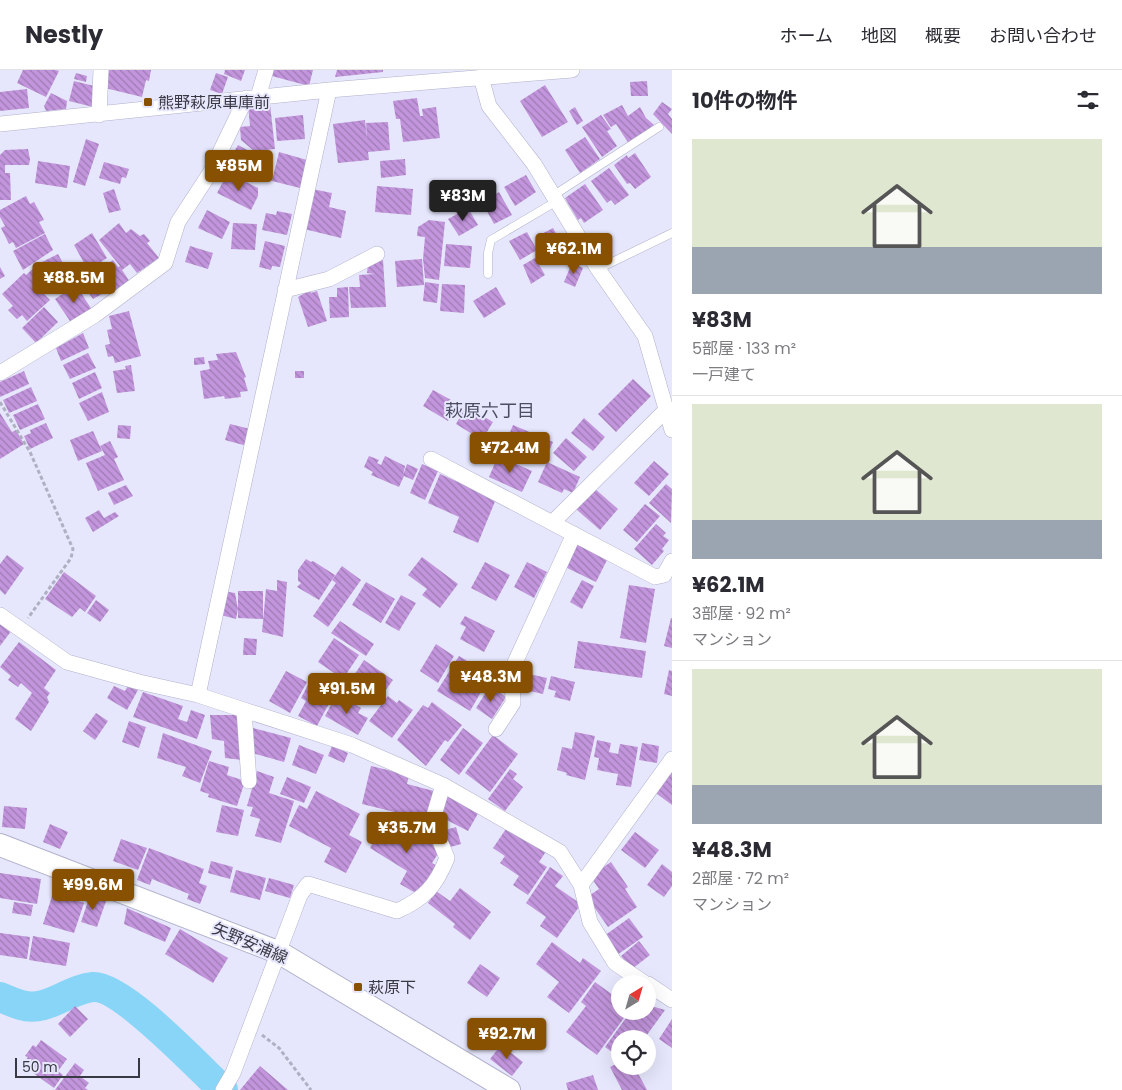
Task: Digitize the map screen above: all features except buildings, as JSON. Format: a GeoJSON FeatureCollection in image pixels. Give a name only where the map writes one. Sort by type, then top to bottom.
{"type":"FeatureCollection","features":[{"type":"Feature","properties":{"kind":"main road","name":"矢野安浦線"},"geometry":{"type":"LineString","coordinates":[[0,845],[280,953],[509,1090]]}},
{"type":"Feature","properties":{"kind":"street"},"geometry":{"type":"LineString","coordinates":[[0,373],[95,315],[165,262],[178,222],[210,173],[266,70]]}},
{"type":"Feature","properties":{"kind":"street"},"geometry":{"type":"LineString","coordinates":[[0,124],[329,90],[572,70]]}},
{"type":"Feature","properties":{"kind":"street"},"geometry":{"type":"LineString","coordinates":[[99,71],[99,115]]}},
{"type":"Feature","properties":{"kind":"street"},"geometry":{"type":"LineString","coordinates":[[481,77],[489,106],[534,164],[598,269],[645,336],[672,430]]}},
{"type":"Feature","properties":{"kind":"street"},"geometry":{"type":"LineString","coordinates":[[198,695],[329,90]]}},
{"type":"Feature","properties":{"kind":"street"},"geometry":{"type":"LineString","coordinates":[[285,290],[329,279],[376,254]]}},
{"type":"Feature","properties":{"kind":"street"},"geometry":{"type":"LineString","coordinates":[[553,522],[666,410]]}},
{"type":"Feature","properties":{"kind":"street"},"geometry":{"type":"LineString","coordinates":[[431,459],[655,577],[664,575],[672,561]]}},
{"type":"Feature","properties":{"kind":"street"},"geometry":{"type":"LineString","coordinates":[[496,730],[513,703],[512,669],[574,534]]}},
{"type":"Feature","properties":{"kind":"street"},"geometry":{"type":"LineString","coordinates":[[0,615],[67,662],[139,682],[198,695],[352,745],[443,785],[560,852],[582,885],[590,922],[615,963],[633,975]]}},
{"type":"Feature","properties":{"kind":"street"},"geometry":{"type":"LineString","coordinates":[[244,710],[249,781]]}},
{"type":"Feature","properties":{"kind":"street"},"geometry":{"type":"LineString","coordinates":[[582,885],[672,759]]}},
{"type":"Feature","properties":{"kind":"street"},"geometry":{"type":"LineString","coordinates":[[228,1088],[280,953],[300,895],[308,884],[397,911],[418,902],[441,874],[447,858],[432,822],[443,785]]}},
{"type":"Feature","properties":{"kind":"street"},"geometry":{"type":"LineString","coordinates":[[656,990],[672,1000]]}},
{"type":"Feature","properties":{"kind":"lane"},"geometry":{"type":"LineString","coordinates":[[488,274],[488,253],[491,240],[659,127]]}},
{"type":"Feature","properties":{"kind":"lane"},"geometry":{"type":"LineString","coordinates":[[598,269],[672,233]]}},
{"type":"Feature","properties":{"kind":"path"},"geometry":{"type":"LineString","coordinates":[[0,402],[30,452],[72,549],[71,558],[20,630]]}},
{"type":"Feature","properties":{"kind":"path"},"geometry":{"type":"LineString","coordinates":[[251,1027],[279,1048],[312,1090]]}},
{"type":"Feature","properties":{"kind":"waterway"},"geometry":{"type":"LineString","coordinates":[[0,997],[31,1007],[49,1003],[84,989],[93,987],[106,990],[141,1013],[223,1090]]}},
{"type":"Feature","properties":{"kind":"place","name":"熊野萩原車庫前"},"geometry":{"type":"Point","coordinates":[148,102]}},
{"type":"Feature","properties":{"kind":"place","name":"萩原下"},"geometry":{"type":"Point","coordinates":[358,987]}},
{"type":"Feature","properties":{"kind":"district","name":"萩原六丁目"},"geometry":{"type":"Point","coordinates":[490,410]}}]}
